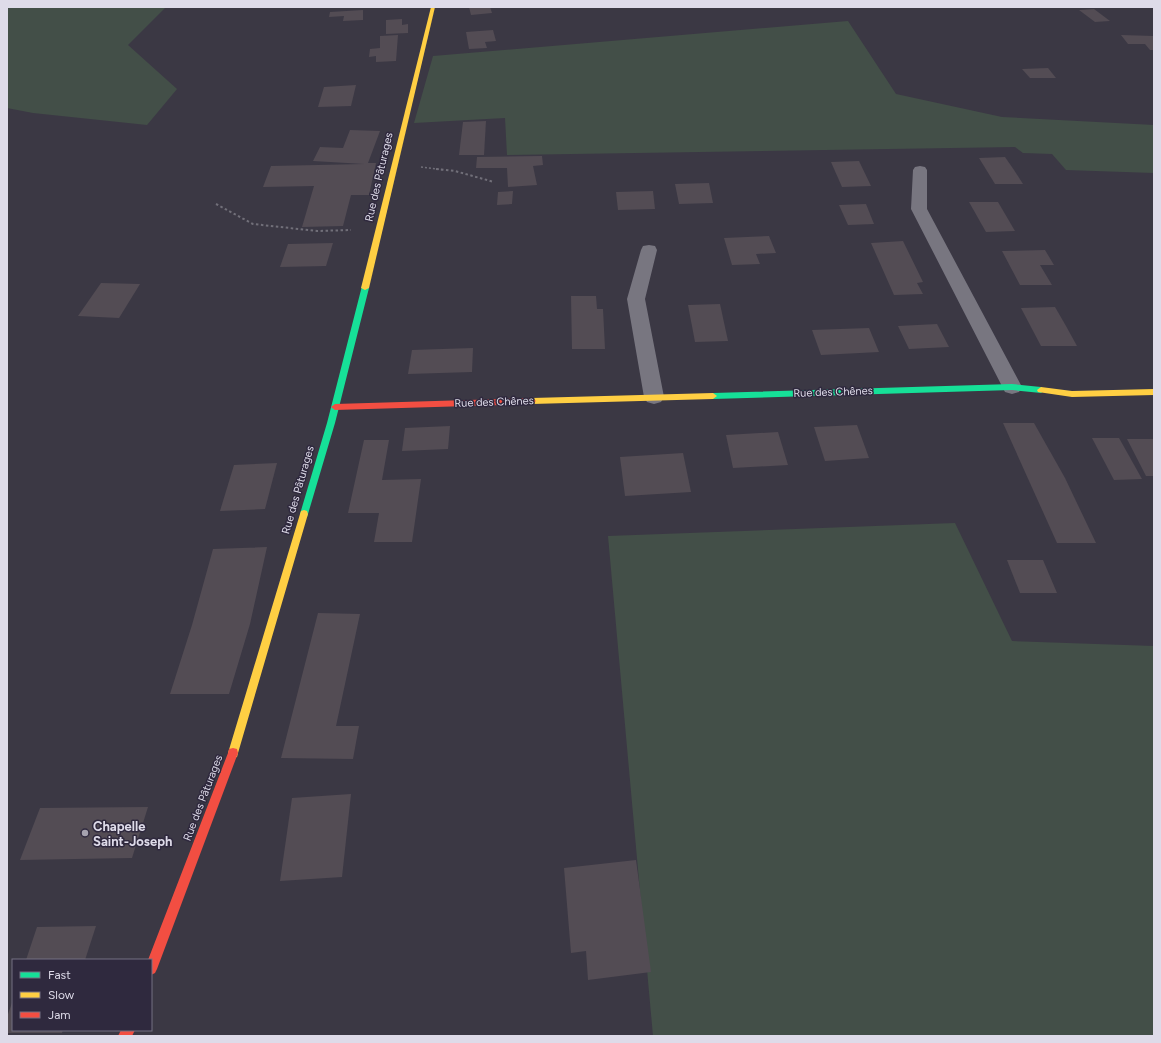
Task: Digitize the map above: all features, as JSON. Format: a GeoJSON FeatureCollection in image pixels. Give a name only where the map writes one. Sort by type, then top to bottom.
{"type":"FeatureCollection","features":[{"type":"Feature","properties":{"kind":"street","name":"Rue des Pâturages"},"geometry":{"type":"LineString","coordinates":[[152,966],[235,747],[335,407],[380,229],[411,90],[433,7]]}},
{"type":"Feature","properties":{"kind":"street"},"geometry":{"type":"LineString","coordinates":[[920,170],[919,209],[1012,387]]}},
{"type":"Feature","properties":{"kind":"street"},"geometry":{"type":"LineString","coordinates":[[649,250],[636,299],[654,397]]}},
{"type":"Feature","properties":{"kind":"street","name":"Rue des Chênes"},"geometry":{"type":"LineString","coordinates":[[335,407],[1012,387],[1072,394],[1154,392]]}},
{"type":"Feature","properties":{"kind":"path"},"geometry":{"type":"LineString","coordinates":[[394,164],[455,171],[494,182]]}},
{"type":"Feature","properties":{"kind":"path"},"geometry":{"type":"LineString","coordinates":[[216,204],[253,224],[318,231],[380,229]]}},
{"type":"Feature","properties":{"kind":"shaded area"},"geometry":{"type":"Polygon","coordinates":[[[7,7],[166,7],[128,45],[177,89],[147,125],[33,113],[7,108],[7,7]]]}},
{"type":"Feature","properties":{"kind":"shaded area"},"geometry":{"type":"Polygon","coordinates":[[[848,21],[896,94],[1002,117],[1154,125],[1154,173],[1066,170],[1052,154],[1023,153],[1015,147],[507,155],[505,118],[414,123],[433,56],[848,21]]]}},
{"type":"Feature","properties":{"kind":"shaded area"},"geometry":{"type":"Polygon","coordinates":[[[955,523],[1012,641],[1154,646],[1154,1036],[653,1036],[608,536],[955,523]]]}},
{"type":"Feature","properties":{"kind":"building"},"geometry":{"type":"Polygon","coordinates":[[[469,7],[490,7],[492,13],[471,15],[469,7]]]}},
{"type":"Feature","properties":{"kind":"building"},"geometry":{"type":"Polygon","coordinates":[[[1094,9],[1110,21],[1095,22],[1079,10],[1094,9]]]}},
{"type":"Feature","properties":{"kind":"building"},"geometry":{"type":"Polygon","coordinates":[[[363,10],[363,20],[343,21],[344,16],[329,17],[330,12],[363,10]]]}},
{"type":"Feature","properties":{"kind":"building"},"geometry":{"type":"Polygon","coordinates":[[[402,19],[402,25],[408,24],[408,33],[386,34],[386,20],[402,19]]]}},
{"type":"Feature","properties":{"kind":"building"},"geometry":{"type":"Polygon","coordinates":[[[493,30],[496,41],[485,42],[487,48],[469,49],[466,32],[493,30]]]}},
{"type":"Feature","properties":{"kind":"building"},"geometry":{"type":"Polygon","coordinates":[[[398,35],[396,61],[376,62],[376,56],[369,57],[370,49],[380,48],[380,36],[398,35]]]}},
{"type":"Feature","properties":{"kind":"building"},"geometry":{"type":"Polygon","coordinates":[[[1121,35],[1154,36],[1154,50],[1150,50],[1145,44],[1128,44],[1121,35]]]}},
{"type":"Feature","properties":{"kind":"building"},"geometry":{"type":"Polygon","coordinates":[[[1048,68],[1056,78],[1030,78],[1022,69],[1048,68]]]}},
{"type":"Feature","properties":{"kind":"building"},"geometry":{"type":"Polygon","coordinates":[[[356,85],[351,106],[318,107],[324,87],[356,85]]]}},
{"type":"Feature","properties":{"kind":"building"},"geometry":{"type":"Polygon","coordinates":[[[486,121],[484,155],[459,155],[463,122],[486,121]]]}},
{"type":"Feature","properties":{"kind":"building"},"geometry":{"type":"Polygon","coordinates":[[[350,130],[380,131],[368,163],[376,163],[369,195],[351,195],[343,226],[302,227],[314,186],[263,187],[271,166],[364,164],[313,161],[320,147],[343,148],[350,130]]]}},
{"type":"Feature","properties":{"kind":"building"},"geometry":{"type":"Polygon","coordinates":[[[542,156],[543,165],[533,166],[537,185],[508,187],[507,168],[476,168],[477,157],[542,156]]]}},
{"type":"Feature","properties":{"kind":"building"},"geometry":{"type":"Polygon","coordinates":[[[1005,157],[1023,184],[995,184],[979,158],[1005,157]]]}},
{"type":"Feature","properties":{"kind":"building"},"geometry":{"type":"Polygon","coordinates":[[[859,161],[871,186],[842,187],[831,162],[859,161]]]}},
{"type":"Feature","properties":{"kind":"building"},"geometry":{"type":"Polygon","coordinates":[[[709,183],[713,203],[679,204],[675,184],[709,183]]]}},
{"type":"Feature","properties":{"kind":"building"},"geometry":{"type":"Polygon","coordinates":[[[513,191],[512,204],[497,205],[498,192],[513,191]]]}},
{"type":"Feature","properties":{"kind":"building"},"geometry":{"type":"Polygon","coordinates":[[[653,191],[655,209],[618,210],[616,192],[653,191]]]}},
{"type":"Feature","properties":{"kind":"building"},"geometry":{"type":"Polygon","coordinates":[[[969,202],[998,202],[1015,231],[986,232],[969,202]]]}},
{"type":"Feature","properties":{"kind":"building"},"geometry":{"type":"Polygon","coordinates":[[[866,204],[874,224],[848,225],[839,205],[866,204]]]}},
{"type":"Feature","properties":{"kind":"building"},"geometry":{"type":"Polygon","coordinates":[[[769,236],[776,253],[756,254],[760,264],[732,265],[724,238],[769,236]]]}},
{"type":"Feature","properties":{"kind":"building"},"geometry":{"type":"Polygon","coordinates":[[[903,241],[923,282],[917,283],[923,294],[894,295],[871,243],[903,241]]]}},
{"type":"Feature","properties":{"kind":"building"},"geometry":{"type":"Polygon","coordinates":[[[333,243],[326,266],[280,267],[288,244],[333,243]]]}},
{"type":"Feature","properties":{"kind":"building"},"geometry":{"type":"Polygon","coordinates":[[[1045,250],[1054,265],[1040,265],[1052,285],[1020,285],[1002,251],[1045,250]]]}},
{"type":"Feature","properties":{"kind":"building"},"geometry":{"type":"Polygon","coordinates":[[[101,283],[140,284],[119,318],[78,316],[101,283]]]}},
{"type":"Feature","properties":{"kind":"building"},"geometry":{"type":"Polygon","coordinates":[[[571,296],[596,296],[597,309],[603,309],[605,349],[572,349],[571,296]]]}},
{"type":"Feature","properties":{"kind":"building"},"geometry":{"type":"Polygon","coordinates":[[[720,304],[728,341],[695,342],[688,305],[720,304]]]}},
{"type":"Feature","properties":{"kind":"building"},"geometry":{"type":"Polygon","coordinates":[[[1055,307],[1077,346],[1041,346],[1021,308],[1055,307]]]}},
{"type":"Feature","properties":{"kind":"building"},"geometry":{"type":"Polygon","coordinates":[[[937,324],[949,347],[909,349],[898,326],[937,324]]]}},
{"type":"Feature","properties":{"kind":"building"},"geometry":{"type":"Polygon","coordinates":[[[869,328],[879,352],[821,355],[812,330],[869,328]]]}},
{"type":"Feature","properties":{"kind":"building"},"geometry":{"type":"Polygon","coordinates":[[[473,348],[472,372],[408,374],[412,350],[473,348]]]}},
{"type":"Feature","properties":{"kind":"building"},"geometry":{"type":"Polygon","coordinates":[[[1003,423],[1034,423],[1065,478],[1096,543],[1057,543],[1003,423]]]}},
{"type":"Feature","properties":{"kind":"building"},"geometry":{"type":"Polygon","coordinates":[[[857,425],[869,458],[825,461],[814,427],[857,425]]]}},
{"type":"Feature","properties":{"kind":"building"},"geometry":{"type":"Polygon","coordinates":[[[450,426],[448,449],[402,451],[405,428],[450,426]]]}},
{"type":"Feature","properties":{"kind":"building"},"geometry":{"type":"Polygon","coordinates":[[[778,432],[788,465],[733,468],[726,435],[778,432]]]}},
{"type":"Feature","properties":{"kind":"building"},"geometry":{"type":"Polygon","coordinates":[[[1092,438],[1119,438],[1142,479],[1114,480],[1092,438]]]}},
{"type":"Feature","properties":{"kind":"building"},"geometry":{"type":"Polygon","coordinates":[[[1127,439],[1154,439],[1154,476],[1146,476],[1127,439]]]}},
{"type":"Feature","properties":{"kind":"building"},"geometry":{"type":"Polygon","coordinates":[[[364,440],[389,440],[382,480],[421,479],[412,542],[374,542],[379,513],[348,513],[364,440]]]}},
{"type":"Feature","properties":{"kind":"building"},"geometry":{"type":"Polygon","coordinates":[[[683,453],[691,492],[625,496],[620,457],[683,453]]]}},
{"type":"Feature","properties":{"kind":"building"},"geometry":{"type":"Polygon","coordinates":[[[277,463],[265,509],[220,511],[234,465],[277,463]]]}},
{"type":"Feature","properties":{"kind":"building"},"geometry":{"type":"Polygon","coordinates":[[[267,547],[250,624],[229,694],[170,694],[192,625],[213,549],[267,547]]]}},
{"type":"Feature","properties":{"kind":"building"},"geometry":{"type":"Polygon","coordinates":[[[1007,560],[1043,560],[1057,593],[1020,593],[1007,560]]]}},
{"type":"Feature","properties":{"kind":"building"},"geometry":{"type":"Polygon","coordinates":[[[318,613],[360,614],[336,726],[359,726],[353,759],[281,758],[318,613]]]}},
{"type":"Feature","properties":{"kind":"building"},"geometry":{"type":"Polygon","coordinates":[[[351,794],[342,877],[280,881],[292,798],[351,794]]]}},
{"type":"Feature","properties":{"kind":"building","name":"Chapelle Saint-Joseph"},"geometry":{"type":"Polygon","coordinates":[[[148,807],[132,858],[20,860],[40,808],[148,807]]]}},
{"type":"Feature","properties":{"kind":"building"},"geometry":{"type":"Polygon","coordinates":[[[636,860],[651,972],[588,980],[586,951],[571,953],[564,868],[636,860]]]}},
{"type":"Feature","properties":{"kind":"building"},"geometry":{"type":"Polygon","coordinates":[[[96,926],[85,959],[26,959],[37,927],[96,926]]]}},
{"type":"Feature","properties":{"kind":"building"},"geometry":{"type":"Polygon","coordinates":[[[12,1003],[12,1031],[63,1031],[62,1033],[7,1033],[7,1017],[12,1003]]]}},
{"type":"Feature","properties":{"kind":"traffic: fast"},"geometry":{"type":"LineString","coordinates":[[304,514],[331,423],[365,288]]}},
{"type":"Feature","properties":{"kind":"traffic: fast"},"geometry":{"type":"LineString","coordinates":[[713,396],[1012,387],[1041,390]]}},
{"type":"Feature","properties":{"kind":"traffic: slow"},"geometry":{"type":"LineString","coordinates":[[365,288],[433,7]]}},
{"type":"Feature","properties":{"kind":"traffic: slow"},"geometry":{"type":"LineString","coordinates":[[1041,390],[1072,394],[1154,392]]}},
{"type":"Feature","properties":{"kind":"traffic: slow"},"geometry":{"type":"LineString","coordinates":[[532,401],[713,396]]}},
{"type":"Feature","properties":{"kind":"traffic: slow"},"geometry":{"type":"LineString","coordinates":[[233,753],[304,514]]}},
{"type":"Feature","properties":{"kind":"traffic: jam"},"geometry":{"type":"LineString","coordinates":[[335,407],[532,401]]}},
{"type":"Feature","properties":{"kind":"traffic: jam"},"geometry":{"type":"LineString","coordinates":[[152,966],[233,753]]}},
{"type":"Feature","properties":{"kind":"traffic: jam"},"geometry":{"type":"LineString","coordinates":[[125,1036],[128,1031]]}},
{"type":"Feature","properties":{"kind":"place","name":"Chapelle Saint-Joseph"},"geometry":{"type":"Point","coordinates":[85,833]}}]}
